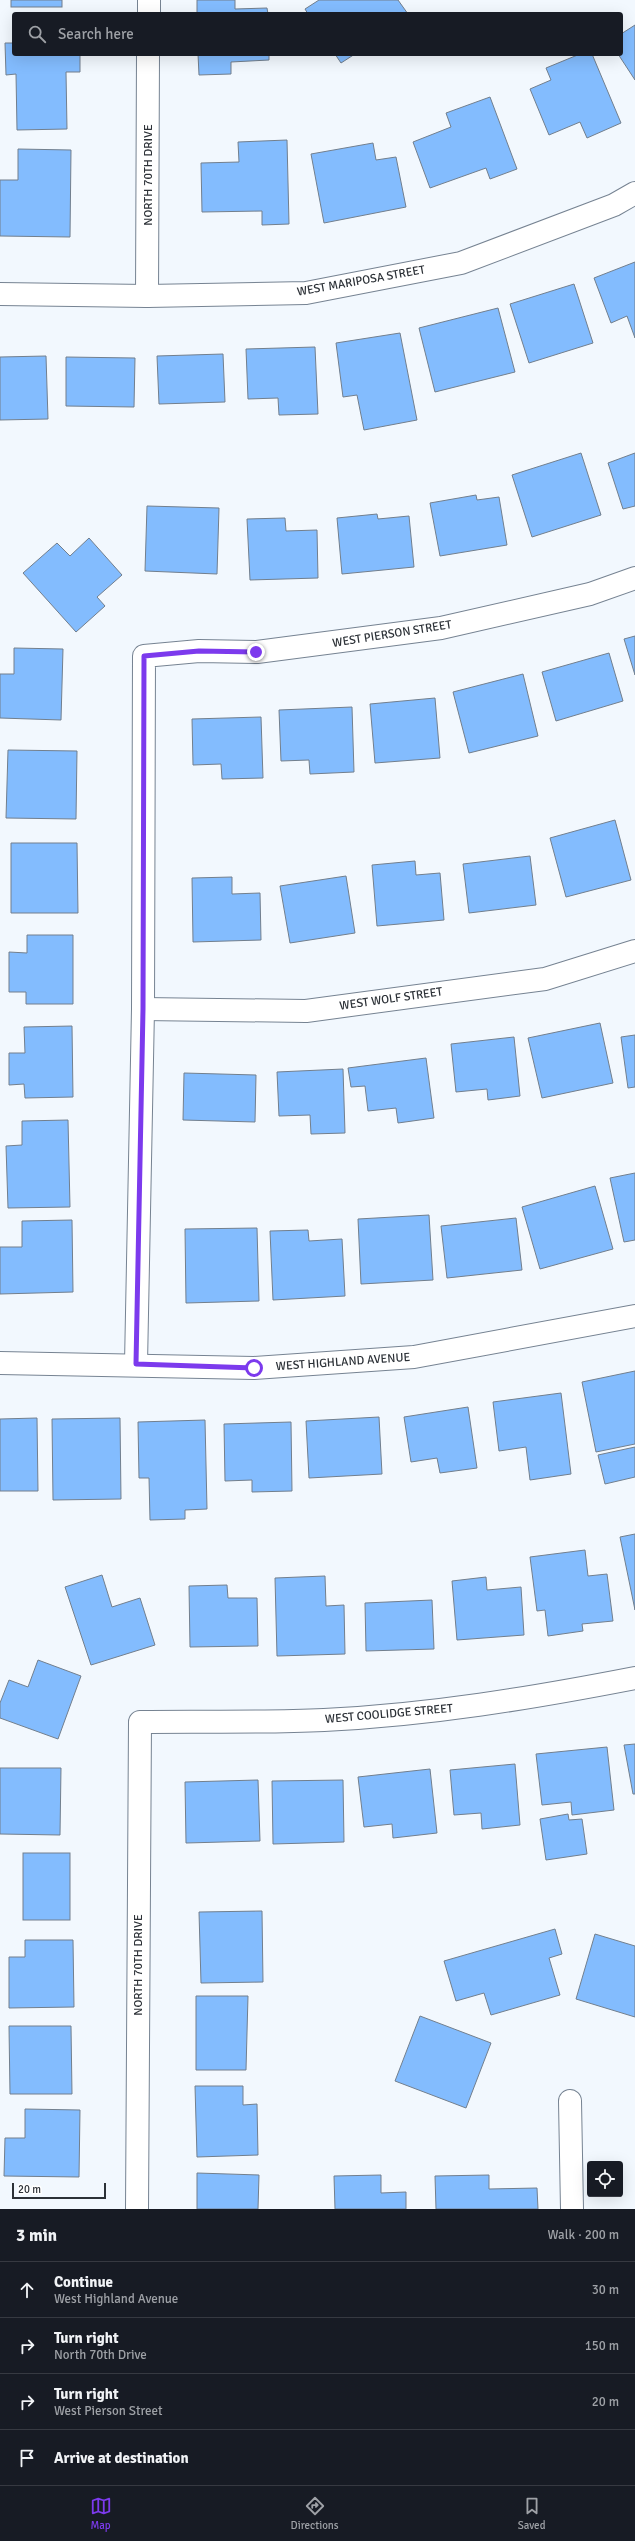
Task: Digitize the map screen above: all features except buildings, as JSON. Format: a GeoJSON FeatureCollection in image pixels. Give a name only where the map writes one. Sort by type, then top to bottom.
{"type":"FeatureCollection","features":[{"type":"Feature","properties":{"kind":"street"},"geometry":{"type":"LineString","coordinates":[[149,0],[149,12]]}},
{"type":"Feature","properties":{"kind":"street","name":"NORTH 70TH DRIVE"},"geometry":{"type":"LineString","coordinates":[[147,296],[148,56]]}},
{"type":"Feature","properties":{"kind":"street","name":"WEST MARIPOSA STREET"},"geometry":{"type":"LineString","coordinates":[[0,294],[147,296],[306,293],[461,263],[614,205],[635,193]]}},
{"type":"Feature","properties":{"kind":"street","name":"WEST PIERSON STREET"},"geometry":{"type":"LineString","coordinates":[[143,1009],[144,656],[199,651],[256,652],[441,628],[590,594],[635,578]]}},
{"type":"Feature","properties":{"kind":"street","name":"WEST WOLF STREET"},"geometry":{"type":"LineString","coordinates":[[143,1009],[306,1011],[545,979],[635,951]]}},
{"type":"Feature","properties":{"kind":"street"},"geometry":{"type":"LineString","coordinates":[[136,1364],[143,1009]]}},
{"type":"Feature","properties":{"kind":"street","name":"WEST HIGHLAND AVENUE"},"geometry":{"type":"LineString","coordinates":[[0,1363],[136,1364],[254,1368],[414,1357],[635,1316]]}},
{"type":"Feature","properties":{"kind":"street","name":"WEST COOLIDGE STREET"},"geometry":{"type":"LineString","coordinates":[[140,1722],[324,1720],[406,1714],[484,1705],[635,1678]]}},
{"type":"Feature","properties":{"kind":"street","name":"NORTH 70TH DRIVE"},"geometry":{"type":"LineString","coordinates":[[137,2209],[140,1722]]}},
{"type":"Feature","properties":{"kind":"street"},"geometry":{"type":"LineString","coordinates":[[570,2101],[572,2209]]}},
{"type":"Feature","properties":{"kind":"route"},"geometry":{"type":"LineString","coordinates":[[254,1368],[136,1364],[143,1009],[144,656],[199,651],[256,652]]}}]}
